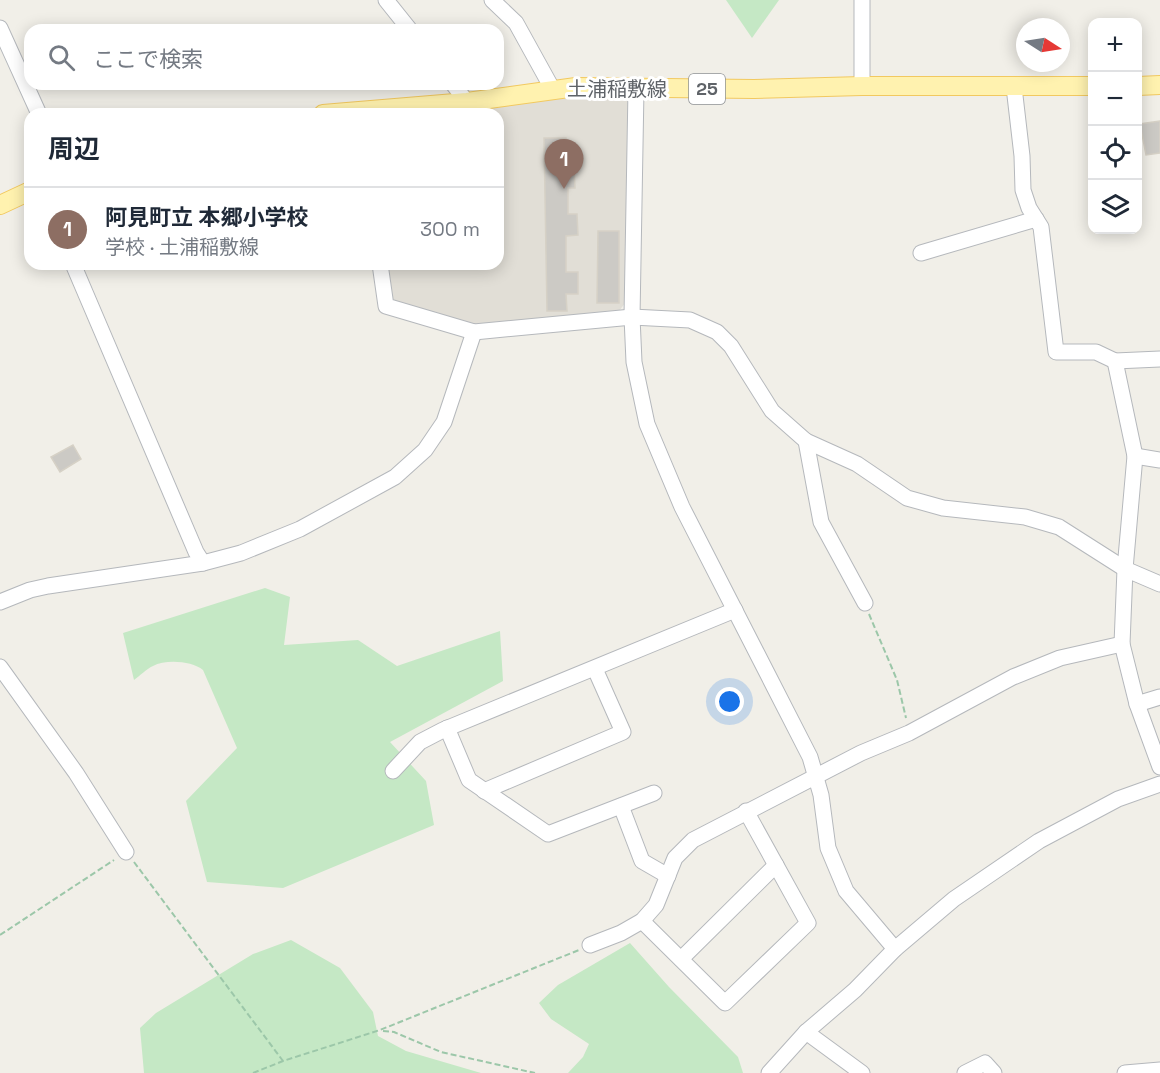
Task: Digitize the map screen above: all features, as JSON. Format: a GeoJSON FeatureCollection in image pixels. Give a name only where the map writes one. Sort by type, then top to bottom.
{"type":"FeatureCollection","features":[{"type":"Feature","properties":{"kind":"main road"},"geometry":{"type":"LineString","coordinates":[[1142,86],[1160,85]]}},
{"type":"Feature","properties":{"kind":"main road","name":"土浦稲敷線"},"geometry":{"type":"LineString","coordinates":[[402,108],[467,102],[576,87],[754,89],[862,86],[1088,86]]}},
{"type":"Feature","properties":{"kind":"main road"},"geometry":{"type":"LineString","coordinates":[[0,205],[24,194]]}},
{"type":"Feature","properties":{"kind":"street"},"geometry":{"type":"LineString","coordinates":[[386,0],[405,24]]}},
{"type":"Feature","properties":{"kind":"street"},"geometry":{"type":"LineString","coordinates":[[492,0],[516,23],[553,90]]}},
{"type":"Feature","properties":{"kind":"street"},"geometry":{"type":"LineString","coordinates":[[862,0],[862,86]]}},
{"type":"Feature","properties":{"kind":"street"},"geometry":{"type":"LineString","coordinates":[[0,28],[24,81]]}},
{"type":"Feature","properties":{"kind":"street"},"geometry":{"type":"LineString","coordinates":[[1014,87],[1022,156],[1023,190],[1029,208],[1041,227],[1056,352],[1095,352],[1115,361],[1160,359]]}},
{"type":"Feature","properties":{"kind":"street"},"geometry":{"type":"LineString","coordinates":[[636,89],[632,316],[634,362],[646,424],[682,507],[810,757],[816,778],[828,848],[846,891],[895,949]]}},
{"type":"Feature","properties":{"kind":"street"},"geometry":{"type":"LineString","coordinates":[[28,90],[36,108]]}},
{"type":"Feature","properties":{"kind":"street"},"geometry":{"type":"LineString","coordinates":[[458,90],[467,102]]}},
{"type":"Feature","properties":{"kind":"street"},"geometry":{"type":"LineString","coordinates":[[921,253],[1036,219]]}},
{"type":"Feature","properties":{"kind":"street"},"geometry":{"type":"LineString","coordinates":[[77,270],[196,552],[203,563]]}},
{"type":"Feature","properties":{"kind":"street"},"geometry":{"type":"LineString","coordinates":[[381,270],[387,306],[474,332],[632,316],[690,320],[717,332],[731,346],[772,411],[806,441],[857,464],[907,498],[943,508],[1025,517],[1059,527],[1125,569],[1160,584]]}},
{"type":"Feature","properties":{"kind":"street"},"geometry":{"type":"LineString","coordinates":[[0,602],[30,590],[48,586],[203,563],[241,553],[300,529],[395,477],[425,450],[444,422],[474,332]]}},
{"type":"Feature","properties":{"kind":"street"},"geometry":{"type":"LineString","coordinates":[[1115,361],[1135,456],[1125,569],[1122,644],[1137,704],[1160,767]]}},
{"type":"Feature","properties":{"kind":"street"},"geometry":{"type":"LineString","coordinates":[[806,441],[821,522],[865,603]]}},
{"type":"Feature","properties":{"kind":"street"},"geometry":{"type":"LineString","coordinates":[[1135,456],[1160,460]]}},
{"type":"Feature","properties":{"kind":"street"},"geometry":{"type":"LineString","coordinates":[[393,771],[420,742],[447,728],[735,610]]}},
{"type":"Feature","properties":{"kind":"street"},"geometry":{"type":"LineString","coordinates":[[590,945],[621,933],[642,921],[656,905],[675,858],[693,840],[861,753],[909,733],[1013,677],[1060,658],[1122,644]]}},
{"type":"Feature","properties":{"kind":"street"},"geometry":{"type":"LineString","coordinates":[[0,667],[76,773],[126,852]]}},
{"type":"Feature","properties":{"kind":"street"},"geometry":{"type":"LineString","coordinates":[[484,791],[623,732],[595,669]]}},
{"type":"Feature","properties":{"kind":"street"},"geometry":{"type":"LineString","coordinates":[[1137,704],[1160,697]]}},
{"type":"Feature","properties":{"kind":"street"},"geometry":{"type":"LineString","coordinates":[[447,728],[469,780],[548,834],[654,794]]}},
{"type":"Feature","properties":{"kind":"street"},"geometry":{"type":"LineString","coordinates":[[769,1073],[806,1032],[954,898],[1039,841],[1118,799],[1160,784]]}},
{"type":"Feature","properties":{"kind":"street"},"geometry":{"type":"LineString","coordinates":[[621,806],[642,861],[668,876]]}},
{"type":"Feature","properties":{"kind":"street"},"geometry":{"type":"LineString","coordinates":[[642,921],[725,1003],[808,923],[746,811]]}},
{"type":"Feature","properties":{"kind":"street"},"geometry":{"type":"LineString","coordinates":[[681,959],[776,865]]}},
{"type":"Feature","properties":{"kind":"street"},"geometry":{"type":"LineString","coordinates":[[806,1032],[862,1073]]}},
{"type":"Feature","properties":{"kind":"street"},"geometry":{"type":"LineString","coordinates":[[965,1073],[985,1063],[994,1073]]}},
{"type":"Feature","properties":{"kind":"street"},"geometry":{"type":"LineString","coordinates":[[1125,1073],[1160,1070]]}},
{"type":"Feature","properties":{"kind":"path"},"geometry":{"type":"LineString","coordinates":[[865,603],[897,680],[909,733]]}},
{"type":"Feature","properties":{"kind":"path"},"geometry":{"type":"LineString","coordinates":[[0,935],[126,852],[284,1061]]}},
{"type":"Feature","properties":{"kind":"path"},"geometry":{"type":"LineString","coordinates":[[253,1073],[380,1030],[590,945]]}},
{"type":"Feature","properties":{"kind":"path"},"geometry":{"type":"LineString","coordinates":[[380,1030],[394,1032],[441,1052],[535,1073]]}},
{"type":"Feature","properties":{"kind":"shaded area"},"geometry":{"type":"Polygon","coordinates":[[[631,95],[629,298],[619,311],[474,326],[393,301],[389,270],[504,270],[504,108],[476,108],[580,97],[631,95]]]}},
{"type":"Feature","properties":{"kind":"green space"},"geometry":{"type":"Polygon","coordinates":[[[726,0],[779,0],[752,38],[726,0]]]}},
{"type":"Feature","properties":{"kind":"green space"},"geometry":{"type":"Polygon","coordinates":[[[265,588],[290,597],[284,645],[358,640],[397,666],[500,631],[503,681],[390,742],[426,781],[434,825],[283,888],[207,882],[186,801],[237,748],[203,670],[186,663],[165,662],[150,667],[134,680],[123,633],[265,588]]]}},
{"type":"Feature","properties":{"kind":"green space"},"geometry":{"type":"Polygon","coordinates":[[[291,940],[340,968],[373,1012],[378,1036],[406,1051],[481,1073],[144,1073],[140,1028],[156,1013],[253,954],[291,940]]]}},
{"type":"Feature","properties":{"kind":"green space"},"geometry":{"type":"Polygon","coordinates":[[[630,943],[669,987],[738,1057],[743,1073],[568,1073],[583,1057],[589,1044],[551,1019],[539,1003],[558,985],[630,943]]]}},
{"type":"Feature","properties":{"kind":"building"},"geometry":{"type":"Polygon","coordinates":[[[1160,121],[1160,153],[1146,155],[1142,124],[1160,121]]]}},
{"type":"Feature","properties":{"kind":"building"},"geometry":{"type":"Polygon","coordinates":[[[544,138],[566,138],[567,169],[574,168],[575,188],[568,188],[568,214],[577,214],[578,235],[566,236],[566,272],[578,272],[578,294],[566,294],[567,311],[547,311],[544,138]]]}},
{"type":"Feature","properties":{"kind":"building"},"geometry":{"type":"Polygon","coordinates":[[[598,231],[619,231],[619,303],[597,303],[598,231]]]}},
{"type":"Feature","properties":{"kind":"building"},"geometry":{"type":"Polygon","coordinates":[[[73,445],[81,459],[60,472],[51,457],[73,445]]]}},
{"type":"Feature","properties":{"kind":"place","name":"阿見町立 本郷小学校"},"geometry":{"type":"Point","coordinates":[564,189]}}]}
